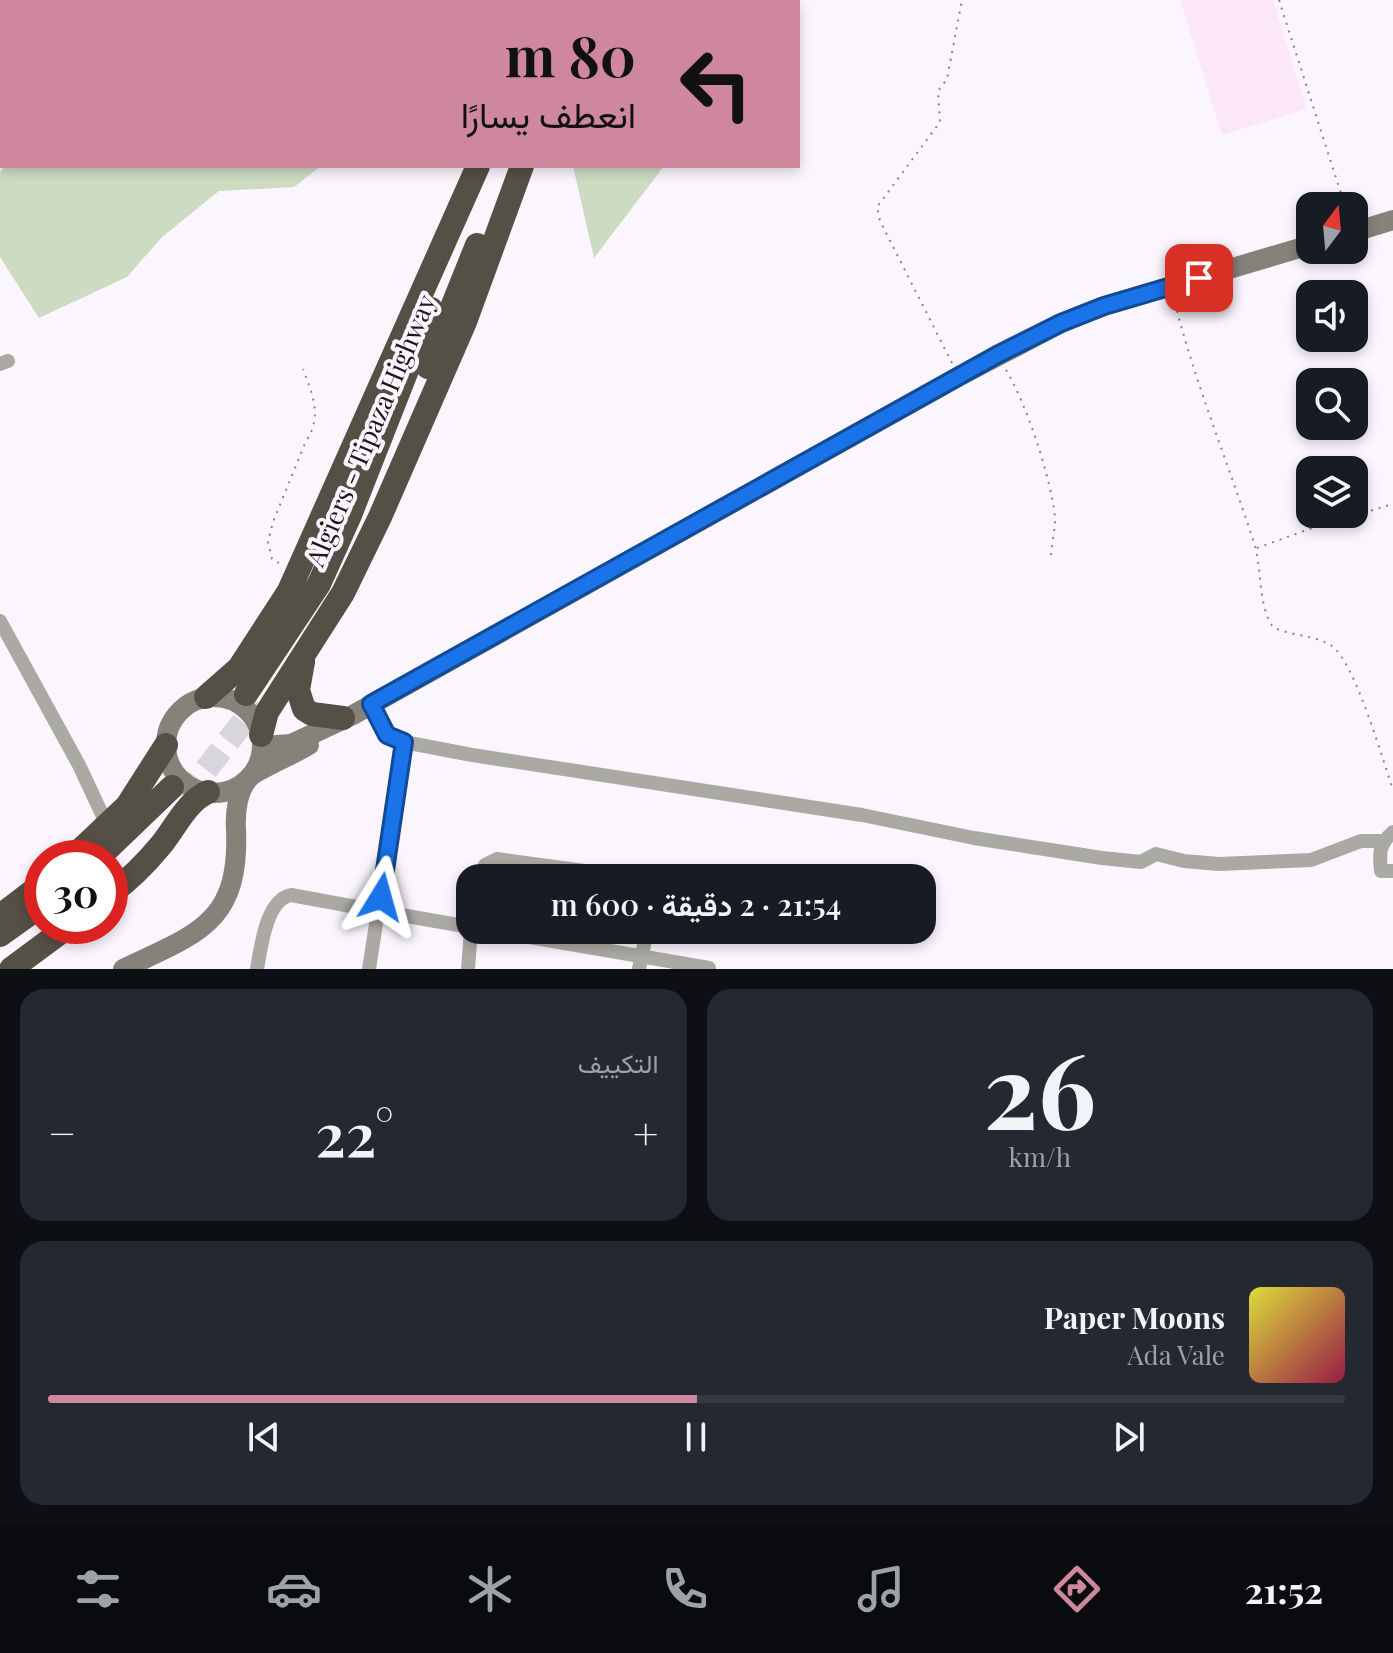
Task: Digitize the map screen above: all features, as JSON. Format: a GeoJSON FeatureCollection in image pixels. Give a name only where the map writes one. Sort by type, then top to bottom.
{"type":"FeatureCollection","features":[{"type":"Feature","properties":{"kind":"highway"},"geometry":{"type":"LineString","coordinates":[[206,697],[239,668],[264,632],[298,572],[477,168]]}},
{"type":"Feature","properties":{"kind":"highway","name":"Algiers - Tipaza Highway"},"geometry":{"type":"LineString","coordinates":[[488,168],[350,515],[319,584],[252,699],[330,597],[388,466],[508,168]]}},
{"type":"Feature","properties":{"kind":"highway"},"geometry":{"type":"LineString","coordinates":[[262,740],[267,712],[343,593],[406,460],[465,322],[521,168]]}},
{"type":"Feature","properties":{"kind":"highway"},"geometry":{"type":"LineString","coordinates":[[308,649],[298,690],[304,709],[312,714],[347,717]]}},
{"type":"Feature","properties":{"kind":"highway"},"geometry":{"type":"LineString","coordinates":[[91,840],[127,806],[166,745]]}},
{"type":"Feature","properties":{"kind":"highway"},"geometry":{"type":"LineString","coordinates":[[123,840],[188,792]]}},
{"type":"Feature","properties":{"kind":"highway"},"geometry":{"type":"LineString","coordinates":[[128,857],[188,792]]}},
{"type":"Feature","properties":{"kind":"highway"},"geometry":{"type":"LineString","coordinates":[[128,877],[159,847],[200,796],[188,792]]}},
{"type":"Feature","properties":{"kind":"highway"},"geometry":{"type":"LineString","coordinates":[[0,916],[24,898]]}},
{"type":"Feature","properties":{"kind":"highway"},"geometry":{"type":"LineString","coordinates":[[0,935],[24,918]]}},
{"type":"Feature","properties":{"kind":"highway"},"geometry":{"type":"LineString","coordinates":[[0,960],[24,944]]}},
{"type":"Feature","properties":{"kind":"highway"},"geometry":{"type":"LineString","coordinates":[[11,969],[45,944]]}},
{"type":"Feature","properties":{"kind":"main road"},"geometry":{"type":"LineString","coordinates":[[1368,228],[1393,220]]}},
{"type":"Feature","properties":{"kind":"main road"},"geometry":{"type":"LineString","coordinates":[[262,740],[291,744],[347,717],[997,355],[1061,323],[1104,306],[1296,249]]}},
{"type":"Feature","properties":{"kind":"main road"},"geometry":{"type":"LineString","coordinates":[[123,969],[206,926],[221,910],[228,896],[236,850],[236,810],[260,757],[262,740],[257,723],[241,705],[218,697],[206,697],[193,701],[173,719],[166,745],[167,756],[178,777],[197,790],[188,792]]}},
{"type":"Feature","properties":{"kind":"main road"},"geometry":{"type":"LineString","coordinates":[[188,792],[230,790],[343,725],[347,717]]}},
{"type":"Feature","properties":{"kind":"main road"},"geometry":{"type":"LineString","coordinates":[[188,792],[218,802],[224,817],[233,875]]}},
{"type":"Feature","properties":{"kind":"street"},"geometry":{"type":"LineString","coordinates":[[0,621],[79,765],[107,825]]}},
{"type":"Feature","properties":{"kind":"street"},"geometry":{"type":"LineString","coordinates":[[371,704],[387,735],[404,742],[472,755],[636,778],[712,794],[862,815],[974,838],[1115,860],[1141,862],[1156,854],[1184,861],[1219,864],[1311,860],[1361,841],[1388,837]]}},
{"type":"Feature","properties":{"kind":"street"},"geometry":{"type":"LineString","coordinates":[[369,969],[404,742]]}},
{"type":"Feature","properties":{"kind":"street"},"geometry":{"type":"LineString","coordinates":[[1388,837],[1379,853],[1381,871],[1393,871]]}},
{"type":"Feature","properties":{"kind":"street"},"geometry":{"type":"LineString","coordinates":[[487,864],[497,859],[534,864]]}},
{"type":"Feature","properties":{"kind":"street"},"geometry":{"type":"LineString","coordinates":[[257,969],[263,935],[275,905],[283,897],[291,895],[456,925]]}},
{"type":"Feature","properties":{"kind":"street"},"geometry":{"type":"LineString","coordinates":[[468,969],[470,944]]}},
{"type":"Feature","properties":{"kind":"street"},"geometry":{"type":"LineString","coordinates":[[553,944],[640,963],[709,968]]}},
{"type":"Feature","properties":{"kind":"path"},"geometry":{"type":"LineString","coordinates":[[958,377],[880,221],[877,207],[940,122],[938,91],[947,79],[962,0]]}},
{"type":"Feature","properties":{"kind":"path"},"geometry":{"type":"LineString","coordinates":[[1279,0],[1341,192]]}},
{"type":"Feature","properties":{"kind":"path"},"geometry":{"type":"LineString","coordinates":[[1171,286],[1198,383],[1256,549],[1262,591],[1272,626],[1277,631],[1322,640],[1339,654],[1351,672],[1372,723],[1393,790]]}},
{"type":"Feature","properties":{"kind":"path"},"geometry":{"type":"LineString","coordinates":[[997,355],[1017,388],[1052,495],[1055,523],[1051,556]]}},
{"type":"Feature","properties":{"kind":"path"},"geometry":{"type":"LineString","coordinates":[[298,572],[272,559],[268,542],[273,522],[313,430],[315,397],[303,369]]}},
{"type":"Feature","properties":{"kind":"path"},"geometry":{"type":"LineString","coordinates":[[1256,549],[1315,527],[1393,504]]}},
{"type":"Feature","properties":{"kind":"shaded area"},"geometry":{"type":"Polygon","coordinates":[[[1180,0],[1273,0],[1307,109],[1222,135],[1180,0]]]}},
{"type":"Feature","properties":{"kind":"green space"},"geometry":{"type":"Polygon","coordinates":[[[3,168],[318,168],[294,187],[219,191],[162,237],[127,277],[39,318],[0,257],[0,172],[3,168]]]}},
{"type":"Feature","properties":{"kind":"green space"},"geometry":{"type":"Polygon","coordinates":[[[573,168],[662,168],[594,258],[573,168]]]}},
{"type":"Feature","properties":{"kind":"tunnel"},"geometry":{"type":"LineString","coordinates":[[184,798],[258,703]]}},
{"type":"Feature","properties":{"kind":"route"},"geometry":{"type":"LineString","coordinates":[[381,897],[404,742],[387,735],[371,704],[997,355],[1061,323],[1104,306],[1199,278]]}}]}
